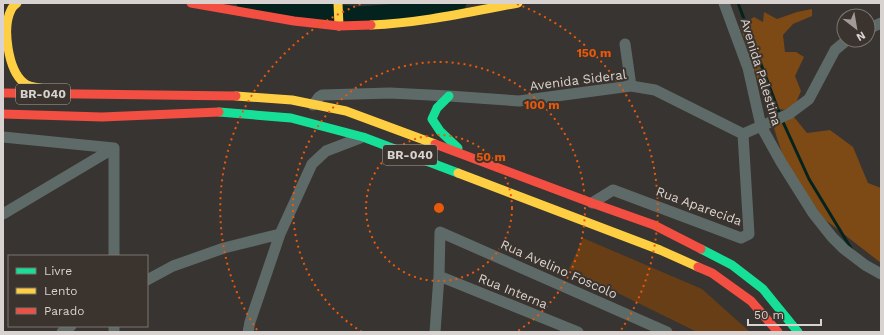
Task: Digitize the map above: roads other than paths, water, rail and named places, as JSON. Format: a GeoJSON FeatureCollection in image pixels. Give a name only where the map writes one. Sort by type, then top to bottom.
{"type":"FeatureCollection","features":[{"type":"Feature","properties":{"kind":"main road"},"geometry":{"type":"LineString","coordinates":[[17,3],[12,9],[7,28],[9,57],[12,68],[18,77],[25,84],[30,86],[82,95]]}},
{"type":"Feature","properties":{"kind":"main road"},"geometry":{"type":"LineString","coordinates":[[191,3],[294,21],[391,24],[446,17],[518,3]]}},
{"type":"Feature","properties":{"kind":"main road"},"geometry":{"type":"LineString","coordinates":[[338,4],[339,23]]}},
{"type":"Feature","properties":{"kind":"main road","name":"BR-040"},"geometry":{"type":"LineString","coordinates":[[3,94],[244,96],[292,100],[346,111],[654,225],[732,265],[763,289],[798,332]]}},
{"type":"Feature","properties":{"kind":"main road"},"geometry":{"type":"LineString","coordinates":[[449,96],[437,108],[432,119],[436,127],[448,140],[466,155]]}},
{"type":"Feature","properties":{"kind":"main road","name":"BR-040"},"geometry":{"type":"LineString","coordinates":[[3,114],[102,117],[222,112],[291,118],[363,137],[653,247],[712,273],[751,301],[778,332]]}},
{"type":"Feature","properties":{"kind":"main road"},"geometry":{"type":"LineString","coordinates":[[763,289],[801,322]]}},
{"type":"Feature","properties":{"kind":"street","name":"Avenida Palestina"},"geometry":{"type":"LineString","coordinates":[[724,3],[748,68],[761,126],[781,162],[813,214],[832,237],[844,249],[865,265],[881,274]]}},
{"type":"Feature","properties":{"kind":"street"},"geometry":{"type":"LineString","coordinates":[[625,44],[631,86]]}},
{"type":"Feature","properties":{"kind":"street"},"geometry":{"type":"LineString","coordinates":[[743,134],[789,114],[809,99],[837,48]]}},
{"type":"Feature","properties":{"kind":"street","name":"Avenida Sideral"},"geometry":{"type":"LineString","coordinates":[[313,105],[322,95],[390,93],[519,101],[631,86],[655,90],[743,134]]}},
{"type":"Feature","properties":{"kind":"street","name":"Rua Aparecida"},"geometry":{"type":"LineString","coordinates":[[592,203],[613,190],[741,238],[749,234],[743,134]]}},
{"type":"Feature","properties":{"kind":"street"},"geometry":{"type":"LineString","coordinates":[[3,137],[114,148]]}},
{"type":"Feature","properties":{"kind":"street"},"geometry":{"type":"LineString","coordinates":[[248,332],[250,322],[280,234],[312,164],[326,151],[363,137]]}},
{"type":"Feature","properties":{"kind":"street"},"geometry":{"type":"LineString","coordinates":[[3,214],[114,148]]}},
{"type":"Feature","properties":{"kind":"street"},"geometry":{"type":"LineString","coordinates":[[114,148],[114,255]]}},
{"type":"Feature","properties":{"kind":"street","name":"Rua Avelino Foscolo"},"geometry":{"type":"LineString","coordinates":[[439,276],[440,232],[667,332]]}},
{"type":"Feature","properties":{"kind":"street"},"geometry":{"type":"LineString","coordinates":[[148,279],[173,266],[224,248],[280,234]]}},
{"type":"Feature","properties":{"kind":"street"},"geometry":{"type":"LineString","coordinates":[[435,332],[439,276]]}},
{"type":"Feature","properties":{"kind":"street","name":"Rua Interna"},"geometry":{"type":"LineString","coordinates":[[439,276],[578,332]]}},
{"type":"Feature","properties":{"kind":"waterway"},"geometry":{"type":"LineString","coordinates":[[245,3],[259,6],[358,15],[411,11],[458,3]]}},
{"type":"Feature","properties":{"kind":"waterway"},"geometry":{"type":"LineString","coordinates":[[738,3],[779,112]]}},
{"type":"Feature","properties":{"kind":"waterway"},"geometry":{"type":"LineString","coordinates":[[783,122],[809,179],[852,250]]}}]}
